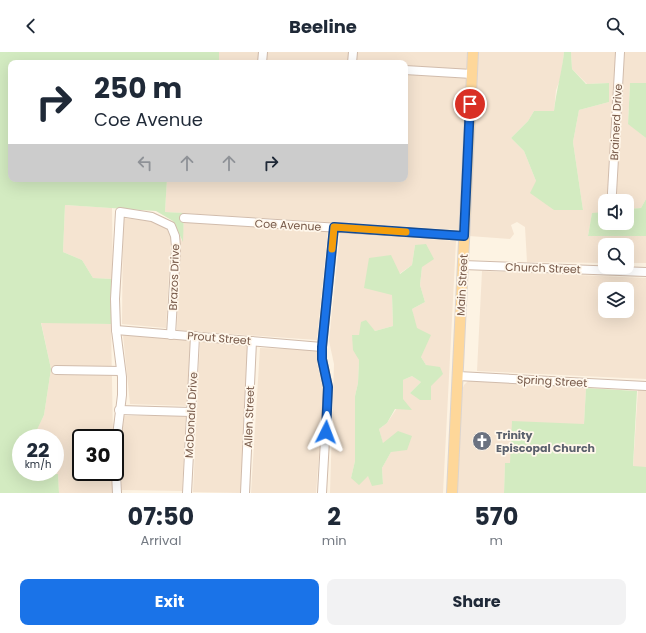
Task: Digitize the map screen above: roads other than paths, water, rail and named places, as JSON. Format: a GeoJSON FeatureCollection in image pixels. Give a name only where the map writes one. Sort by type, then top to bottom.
{"type":"FeatureCollection","features":[{"type":"Feature","properties":{"kind":"main road","name":"Main Street"},"geometry":{"type":"LineString","coordinates":[[452,493],[473,52]]}},
{"type":"Feature","properties":{"kind":"street","name":"Brainerd Drive"},"geometry":{"type":"LineString","coordinates":[[612,193],[620,52]]}},
{"type":"Feature","properties":{"kind":"street"},"geometry":{"type":"LineString","coordinates":[[408,70],[472,74]]}},
{"type":"Feature","properties":{"kind":"street","name":"Brazos Drive"},"geometry":{"type":"LineString","coordinates":[[116,330],[115,299],[120,212],[152,217],[171,226],[175,236],[176,247],[171,335]]}},
{"type":"Feature","properties":{"kind":"street","name":"Coe Avenue"},"geometry":{"type":"LineString","coordinates":[[184,218],[464,236]]}},
{"type":"Feature","properties":{"kind":"street"},"geometry":{"type":"LineString","coordinates":[[322,493],[328,387],[322,359],[322,347],[334,227]]}},
{"type":"Feature","properties":{"kind":"street","name":"Church Street"},"geometry":{"type":"LineString","coordinates":[[463,265],[646,272]]}},
{"type":"Feature","properties":{"kind":"street"},"geometry":{"type":"LineString","coordinates":[[116,330],[122,395],[115,452],[117,493]]}},
{"type":"Feature","properties":{"kind":"street","name":"Prout Street"},"geometry":{"type":"LineString","coordinates":[[116,330],[322,347]]}},
{"type":"Feature","properties":{"kind":"street","name":"McDonald Drive"},"geometry":{"type":"LineString","coordinates":[[187,493],[195,336]]}},
{"type":"Feature","properties":{"kind":"street","name":"Allen Street"},"geometry":{"type":"LineString","coordinates":[[246,493],[252,341]]}},
{"type":"Feature","properties":{"kind":"street"},"geometry":{"type":"LineString","coordinates":[[56,370],[121,372]]}},
{"type":"Feature","properties":{"kind":"street","name":"Spring Street"},"geometry":{"type":"LineString","coordinates":[[458,376],[646,386]]}},
{"type":"Feature","properties":{"kind":"street"},"geometry":{"type":"LineString","coordinates":[[119,410],[191,412]]}},
{"type":"Feature","properties":{"kind":"place","name":"Trinity Episcopal Church"},"geometry":{"type":"Point","coordinates":[482,441]}}]}
